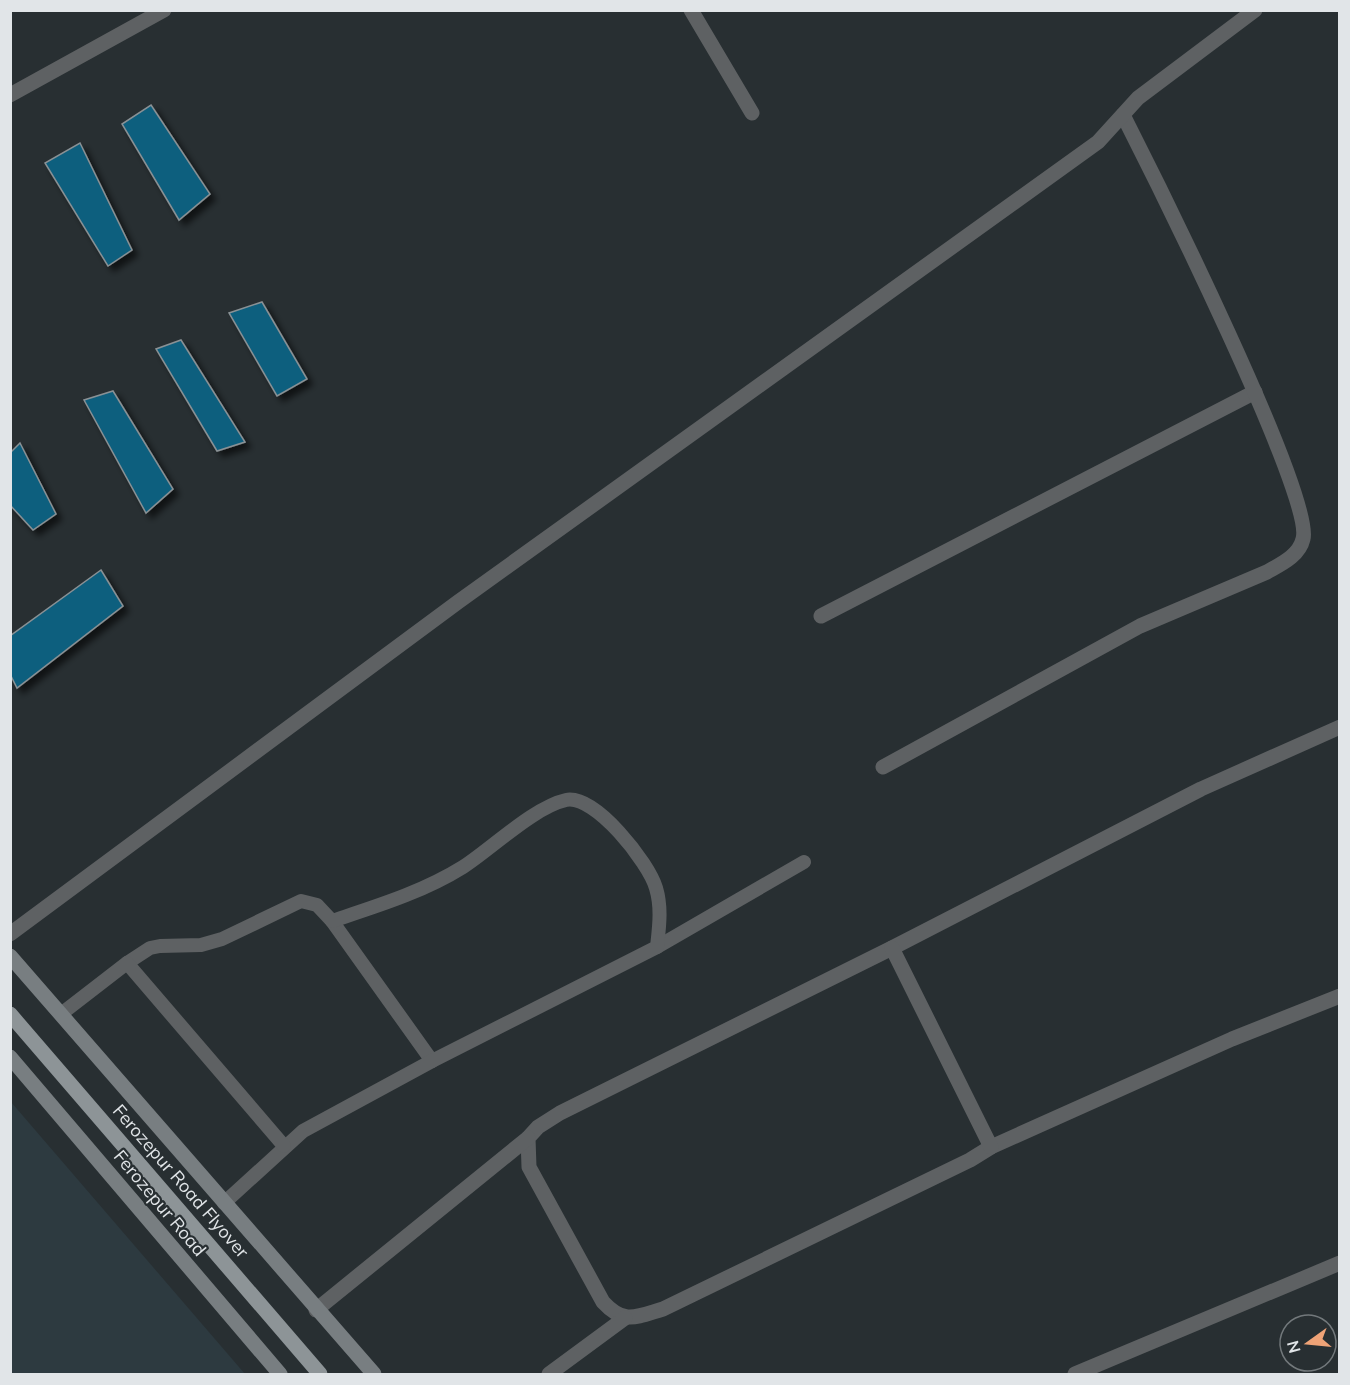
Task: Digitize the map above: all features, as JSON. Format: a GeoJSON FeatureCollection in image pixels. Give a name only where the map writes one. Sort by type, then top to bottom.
{"type":"FeatureCollection","features":[{"type":"Feature","properties":{"kind":"main road"},"geometry":{"type":"LineString","coordinates":[[10,956],[374,1374]]}},
{"type":"Feature","properties":{"kind":"main road","name":"Ferozepur Road Flyover"},"geometry":{"type":"LineString","coordinates":[[10,1014],[320,1374]]}},
{"type":"Feature","properties":{"kind":"main road","name":"Ferozepur Road"},"geometry":{"type":"LineString","coordinates":[[10,1058],[280,1374]]}},
{"type":"Feature","properties":{"kind":"street"},"geometry":{"type":"LineString","coordinates":[[10,95],[141,16],[164,10]]}},
{"type":"Feature","properties":{"kind":"street"},"geometry":{"type":"LineString","coordinates":[[691,10],[752,113]]}},
{"type":"Feature","properties":{"kind":"street"},"geometry":{"type":"LineString","coordinates":[[10,934],[458,602],[1098,142],[1138,98],[1255,10]]}},
{"type":"Feature","properties":{"kind":"street"},"geometry":{"type":"LineString","coordinates":[[883,767],[1140,626],[1286,562],[1300,548],[1304,538],[1301,508],[1254,392],[1165,197],[1123,115]]}},
{"type":"Feature","properties":{"kind":"street"},"geometry":{"type":"LineString","coordinates":[[821,616],[1254,392]]}},
{"type":"Feature","properties":{"kind":"street"},"geometry":{"type":"LineString","coordinates":[[316,1310],[528,1138],[538,1127],[560,1113],[892,948],[1201,789],[1340,727]]}},
{"type":"Feature","properties":{"kind":"street"},"geometry":{"type":"LineString","coordinates":[[892,948],[991,1147]]}},
{"type":"Feature","properties":{"kind":"street"},"geometry":{"type":"LineString","coordinates":[[549,1374],[625,1318],[663,1309],[970,1160],[991,1147],[1232,1039],[1340,996]]}},
{"type":"Feature","properties":{"kind":"street"},"geometry":{"type":"LineString","coordinates":[[528,1138],[529,1167],[603,1302],[614,1314],[625,1318]]}},
{"type":"Feature","properties":{"kind":"street"},"geometry":{"type":"LineString","coordinates":[[1075,1374],[1340,1263]]}},
{"type":"Feature","properties":{"kind":"lane"},"geometry":{"type":"LineString","coordinates":[[332,921],[430,886],[464,867],[548,808],[567,800],[578,800],[588,804],[612,826],[645,865],[656,887],[659,901],[657,947]]}},
{"type":"Feature","properties":{"kind":"lane"},"geometry":{"type":"LineString","coordinates":[[224,1203],[303,1131],[432,1061],[657,947],[804,862]]}},
{"type":"Feature","properties":{"kind":"lane"},"geometry":{"type":"LineString","coordinates":[[61,1014],[127,963],[160,946],[201,945],[222,939],[273,912],[301,901],[316,905],[332,921],[432,1061]]}},
{"type":"Feature","properties":{"kind":"lane"},"geometry":{"type":"LineString","coordinates":[[127,963],[284,1146]]}},
{"type":"Feature","properties":{"kind":"shaded area"},"geometry":{"type":"Polygon","coordinates":[[[11,1102],[245,1374],[11,1374],[11,1102]]]}},
{"type":"Feature","properties":{"kind":"building"},"geometry":{"type":"Polygon","coordinates":[[[151,105],[210,194],[179,220],[122,124],[151,105]]]}},
{"type":"Feature","properties":{"kind":"building"},"geometry":{"type":"Polygon","coordinates":[[[80,143],[132,250],[108,266],[45,163],[80,143]]]}},
{"type":"Feature","properties":{"kind":"building"},"geometry":{"type":"Polygon","coordinates":[[[262,302],[307,379],[277,396],[229,313],[262,302]]]}},
{"type":"Feature","properties":{"kind":"building"},"geometry":{"type":"Polygon","coordinates":[[[181,340],[245,442],[217,451],[156,349],[181,340]]]}},
{"type":"Feature","properties":{"kind":"building"},"geometry":{"type":"Polygon","coordinates":[[[113,391],[173,489],[146,513],[84,400],[113,391]]]}},
{"type":"Feature","properties":{"kind":"building"},"geometry":{"type":"Polygon","coordinates":[[[20,443],[56,514],[33,530],[10,505],[10,453],[20,443]]]}},
{"type":"Feature","properties":{"kind":"building"},"geometry":{"type":"Polygon","coordinates":[[[101,570],[123,606],[17,688],[10,674],[10,636],[101,570]]]}}]}
